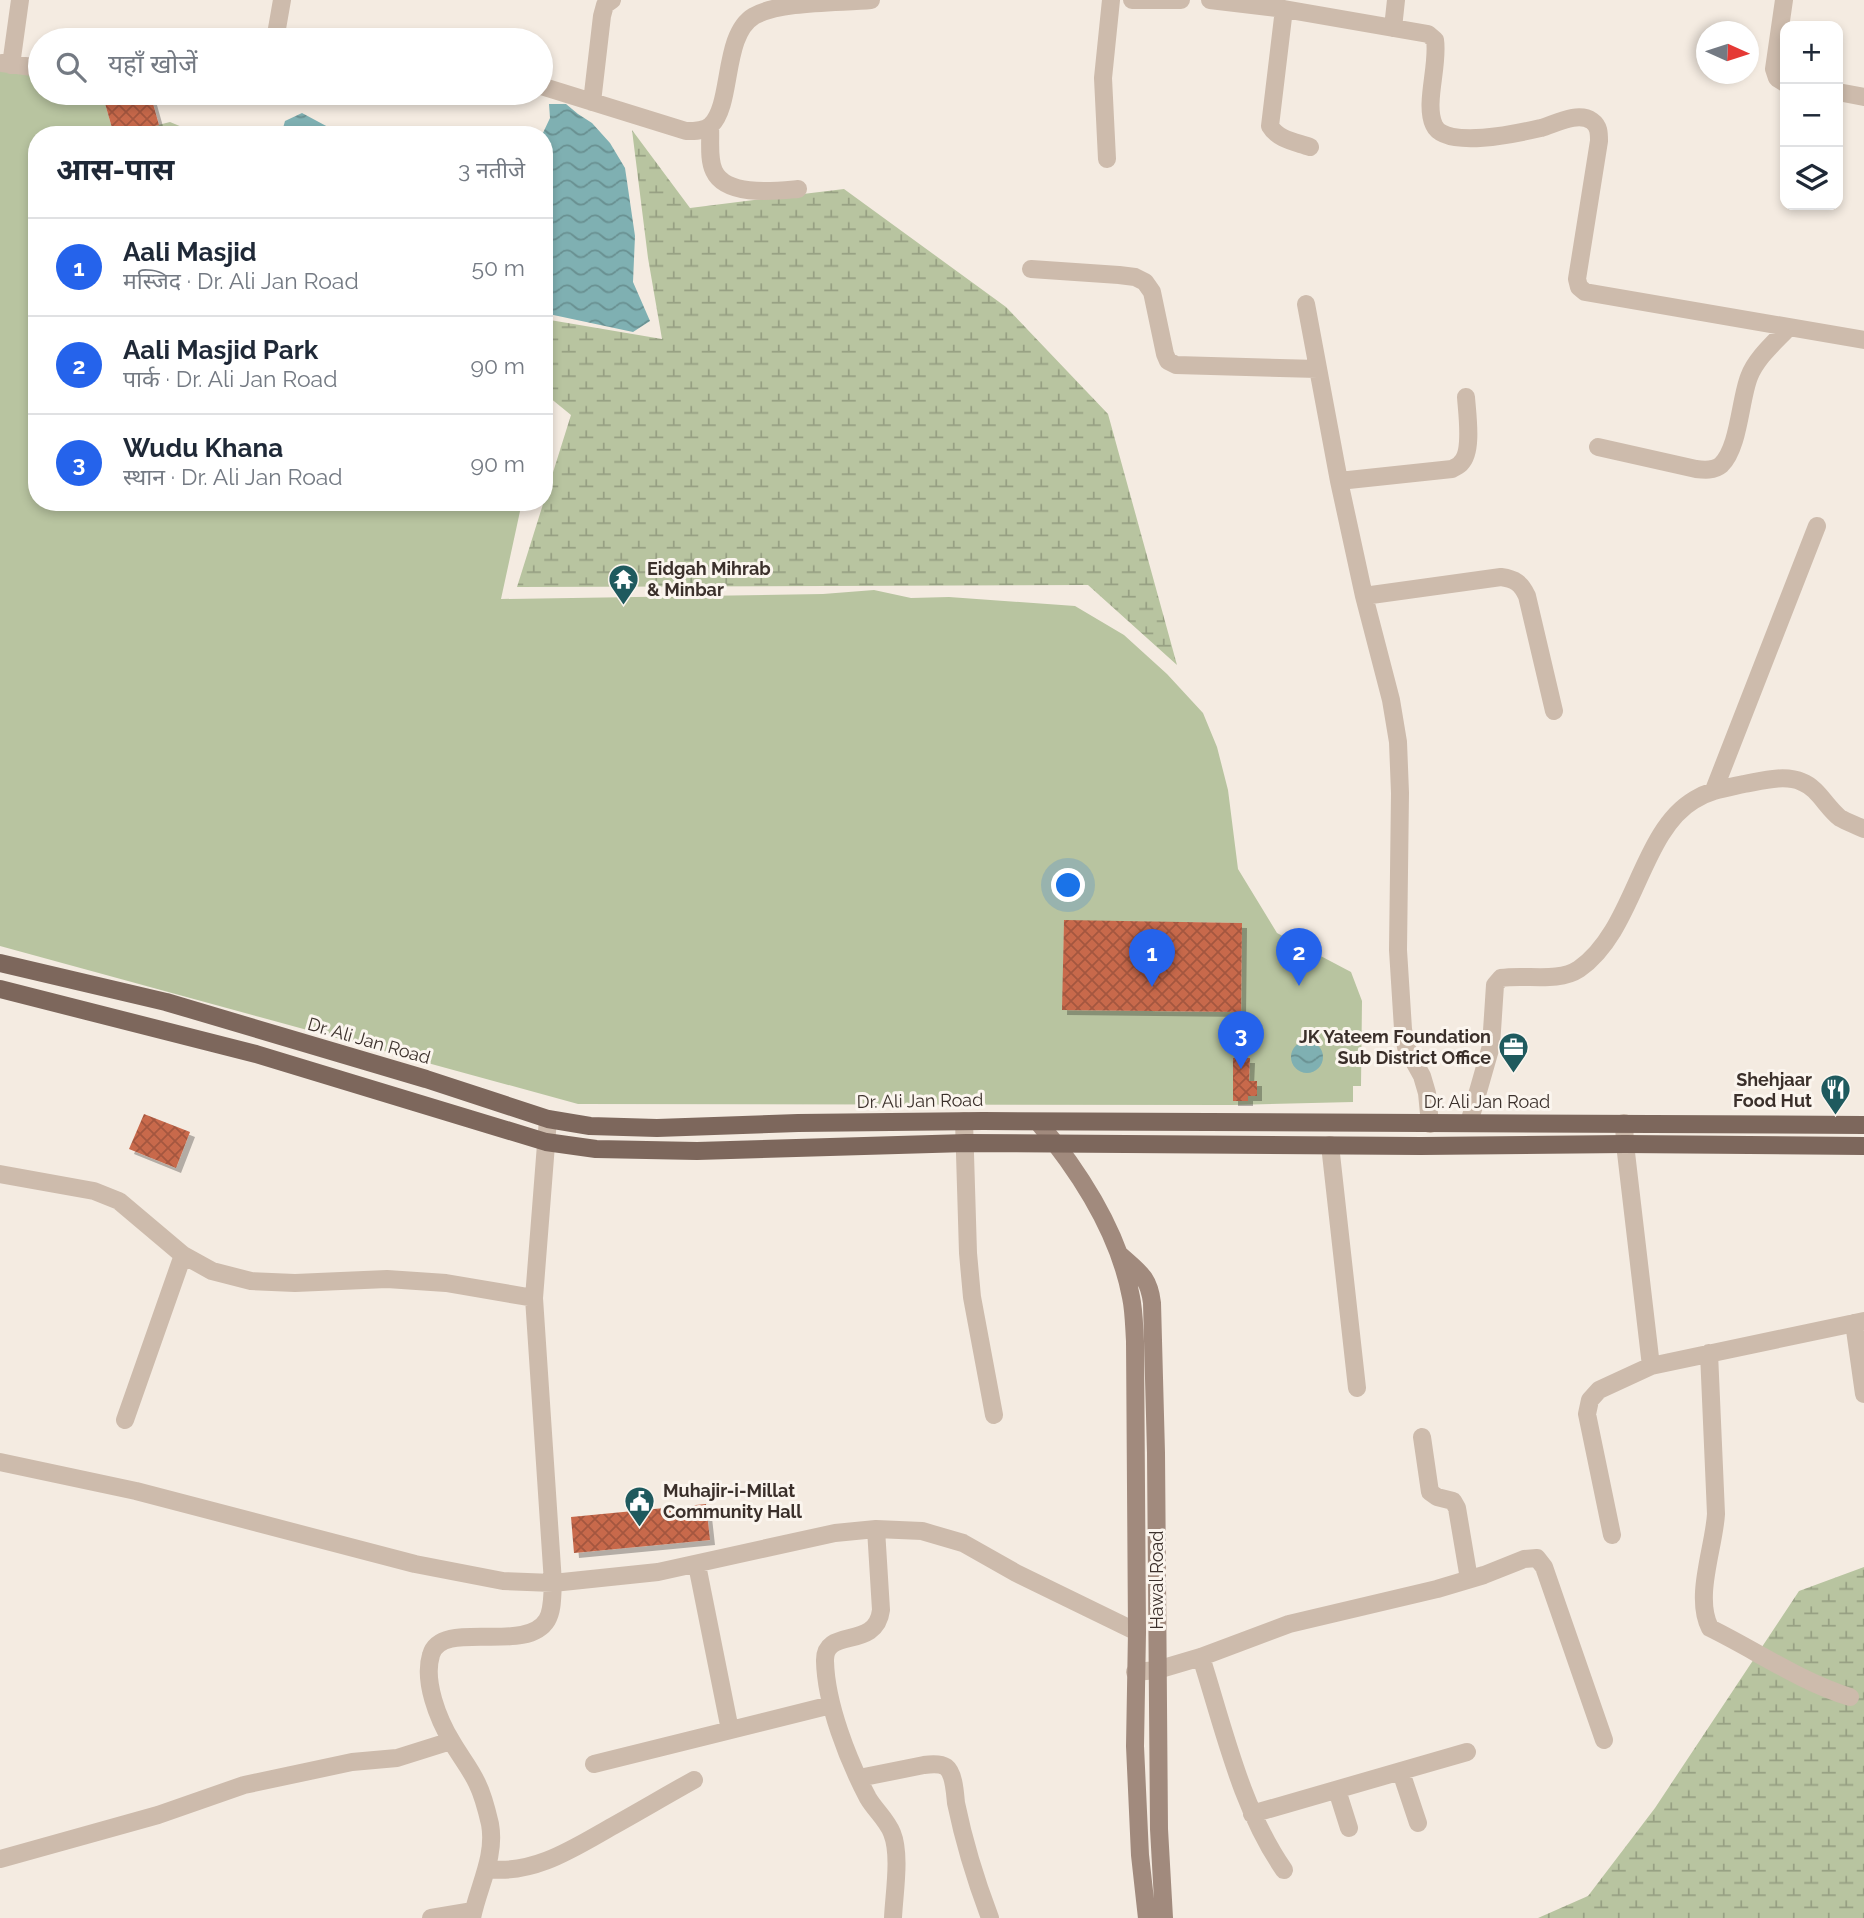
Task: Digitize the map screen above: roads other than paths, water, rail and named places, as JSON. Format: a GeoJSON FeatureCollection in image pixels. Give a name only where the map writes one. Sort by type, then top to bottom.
{"type":"FeatureCollection","features":[{"type":"Feature","properties":{"kind":"main road","name":"Dr. Ali Jan Road"},"geometry":{"type":"LineString","coordinates":[[0,963],[166,1002],[426,1079],[548,1119],[590,1126],[619,1128],[964,1121],[1864,1125]]}},
{"type":"Feature","properties":{"kind":"main road"},"geometry":{"type":"LineString","coordinates":[[0,989],[256,1054],[546,1142],[585,1149],[684,1151],[966,1143],[1864,1146]]}},
{"type":"Feature","properties":{"kind":"main road","name":"Hawal Road"},"geometry":{"type":"LineString","coordinates":[[1038,1122],[1082,1182],[1120,1255],[1132,1300],[1135,1341],[1135,1672],[1139,1843],[1147,1918]]}},
{"type":"Feature","properties":{"kind":"main road"},"geometry":{"type":"LineString","coordinates":[[1210,1123],[1211,1144]]}},
{"type":"Feature","properties":{"kind":"main road","name":"Hawal Road"},"geometry":{"type":"LineString","coordinates":[[1120,1255],[1145,1277],[1150,1287],[1152,1303],[1159,1829],[1164,1918]]}},
{"type":"Feature","properties":{"kind":"street"},"geometry":{"type":"LineString","coordinates":[[20,0],[6,63],[28,66]]}},
{"type":"Feature","properties":{"kind":"street"},"geometry":{"type":"LineString","coordinates":[[277,28],[282,0]]}},
{"type":"Feature","properties":{"kind":"street"},"geometry":{"type":"LineString","coordinates":[[592,102],[602,16],[605,5],[612,0]]}},
{"type":"Feature","properties":{"kind":"street"},"geometry":{"type":"LineString","coordinates":[[798,190],[763,192],[741,189],[725,183],[715,174],[711,163],[710,127],[718,115],[736,38],[751,18],[773,8],[871,0]]}},
{"type":"Feature","properties":{"kind":"street"},"geometry":{"type":"LineString","coordinates":[[1107,159],[1103,78],[1111,0]]}},
{"type":"Feature","properties":{"kind":"street"},"geometry":{"type":"LineString","coordinates":[[1132,0],[1181,0]]}},
{"type":"Feature","properties":{"kind":"street"},"geometry":{"type":"LineString","coordinates":[[1210,0],[1284,9],[1428,34],[1435,40],[1437,52],[1431,104],[1432,123],[1438,133],[1453,139],[1506,135],[1570,119],[1584,118],[1594,122],[1599,141],[1577,279],[1579,287],[1586,292],[1864,340]]}},
{"type":"Feature","properties":{"kind":"street"},"geometry":{"type":"LineString","coordinates":[[1393,28],[1396,0]]}},
{"type":"Feature","properties":{"kind":"street"},"geometry":{"type":"LineString","coordinates":[[1781,21],[1784,0]]}},
{"type":"Feature","properties":{"kind":"street"},"geometry":{"type":"LineString","coordinates":[[1284,9],[1270,126],[1274,133],[1283,138],[1310,147]]}},
{"type":"Feature","properties":{"kind":"street"},"geometry":{"type":"LineString","coordinates":[[1780,28],[1774,69],[1780,80]]}},
{"type":"Feature","properties":{"kind":"street"},"geometry":{"type":"LineString","coordinates":[[553,90],[686,131],[710,127]]}},
{"type":"Feature","properties":{"kind":"street"},"geometry":{"type":"LineString","coordinates":[[1843,93],[1864,97]]}},
{"type":"Feature","properties":{"kind":"street"},"geometry":{"type":"LineString","coordinates":[[1031,269],[1119,275],[1135,277],[1145,282],[1152,292],[1165,354],[1168,361],[1176,365],[1318,369]]}},
{"type":"Feature","properties":{"kind":"street"},"geometry":{"type":"LineString","coordinates":[[1306,304],[1339,481],[1364,596],[1391,700],[1398,742],[1398,950],[1403,1029],[1406,1046],[1422,1076],[1427,1093],[1430,1124]]}},
{"type":"Feature","properties":{"kind":"street"},"geometry":{"type":"LineString","coordinates":[[1598,447],[1696,469],[1710,470],[1722,465],[1732,445],[1748,379],[1755,365],[1789,327]]}},
{"type":"Feature","properties":{"kind":"street"},"geometry":{"type":"LineString","coordinates":[[1339,481],[1452,469],[1462,463],[1468,442],[1466,397]]}},
{"type":"Feature","properties":{"kind":"street"},"geometry":{"type":"LineString","coordinates":[[1714,790],[1817,526]]}},
{"type":"Feature","properties":{"kind":"street"},"geometry":{"type":"LineString","coordinates":[[1364,596],[1501,577],[1514,579],[1522,585],[1527,596],[1554,711]]}},
{"type":"Feature","properties":{"kind":"street"},"geometry":{"type":"LineString","coordinates":[[1469,1123],[1491,1046],[1495,985],[1501,978],[1549,977],[1576,971],[1594,957],[1615,929],[1666,827],[1679,811],[1714,790],[1787,779],[1800,781],[1811,787],[1841,818],[1864,829]]}},
{"type":"Feature","properties":{"kind":"street"},"geometry":{"type":"LineString","coordinates":[[430,1918],[472,1914],[488,1870],[490,1827],[478,1785],[451,1741],[435,1703],[428,1668],[432,1651],[442,1642],[460,1638],[521,1635],[536,1631],[547,1620],[553,1583],[534,1298],[548,1119]]}},
{"type":"Feature","properties":{"kind":"street"},"geometry":{"type":"LineString","coordinates":[[964,1121],[972,1297],[994,1415]]}},
{"type":"Feature","properties":{"kind":"street"},"geometry":{"type":"LineString","coordinates":[[1624,1123],[1651,1366]]}},
{"type":"Feature","properties":{"kind":"street"},"geometry":{"type":"LineString","coordinates":[[1330,1145],[1357,1388]]}},
{"type":"Feature","properties":{"kind":"street"},"geometry":{"type":"LineString","coordinates":[[0,1174],[94,1191],[119,1202],[183,1255],[212,1271],[251,1281],[295,1283],[387,1279],[446,1283],[534,1298]]}},
{"type":"Feature","properties":{"kind":"street"},"geometry":{"type":"LineString","coordinates":[[125,1420],[183,1255]]}},
{"type":"Feature","properties":{"kind":"street"},"geometry":{"type":"LineString","coordinates":[[1612,1535],[1587,1414],[1590,1400],[1599,1390],[1651,1366],[1859,1322],[1864,1394]]}},
{"type":"Feature","properties":{"kind":"street"},"geometry":{"type":"LineString","coordinates":[[1709,1353],[1716,1514],[1703,1594],[1705,1619],[1710,1628],[1792,1673],[1829,1690],[1850,1696]]}},
{"type":"Feature","properties":{"kind":"street"},"geometry":{"type":"LineString","coordinates":[[1422,1437],[1430,1492],[1437,1497],[1453,1501],[1457,1508],[1469,1579]]}},
{"type":"Feature","properties":{"kind":"street"},"geometry":{"type":"LineString","coordinates":[[0,1462],[149,1494],[415,1564],[503,1581],[553,1583],[658,1572],[835,1533],[876,1529],[922,1531],[963,1543],[1016,1573],[1137,1632]]}},
{"type":"Feature","properties":{"kind":"street"},"geometry":{"type":"LineString","coordinates":[[876,1529],[880,1623],[873,1630],[834,1643],[826,1650],[825,1660],[831,1705],[859,1778],[870,1801],[892,1833],[897,1853],[893,1918]]}},
{"type":"Feature","properties":{"kind":"street"},"geometry":{"type":"LineString","coordinates":[[1135,1672],[1157,1670],[1200,1657],[1289,1624],[1469,1579],[1524,1559],[1537,1558],[1544,1567],[1604,1740]]}},
{"type":"Feature","properties":{"kind":"street"},"geometry":{"type":"LineString","coordinates":[[697,1565],[730,1730]]}},
{"type":"Feature","properties":{"kind":"street"},"geometry":{"type":"LineString","coordinates":[[1200,1657],[1252,1814],[1267,1845],[1284,1870]]}},
{"type":"Feature","properties":{"kind":"street"},"geometry":{"type":"LineString","coordinates":[[594,1764],[831,1705]]}},
{"type":"Feature","properties":{"kind":"street"},"geometry":{"type":"LineString","coordinates":[[0,1859],[158,1815],[244,1785],[352,1762],[397,1758],[451,1741]]}},
{"type":"Feature","properties":{"kind":"street"},"geometry":{"type":"LineString","coordinates":[[1252,1814],[1467,1752]]}},
{"type":"Feature","properties":{"kind":"street"},"geometry":{"type":"LineString","coordinates":[[859,1778],[924,1765],[946,1767],[951,1774],[961,1824],[990,1918]]}},
{"type":"Feature","properties":{"kind":"street"},"geometry":{"type":"LineString","coordinates":[[1401,1772],[1418,1823]]}},
{"type":"Feature","properties":{"kind":"street"},"geometry":{"type":"LineString","coordinates":[[488,1870],[532,1867],[567,1853],[694,1780]]}},
{"type":"Feature","properties":{"kind":"street"},"geometry":{"type":"LineString","coordinates":[[1337,1790],[1349,1828]]}},
{"type":"Feature","properties":{"kind":"water"},"geometry":{"type":"Polygon","coordinates":[[[566,104],[592,123],[610,143],[625,168],[635,236],[633,282],[650,321],[633,332],[553,315],[553,126],[546,126],[550,118],[549,105],[566,104]]]}},
{"type":"Feature","properties":{"kind":"water"},"geometry":{"type":"Polygon","coordinates":[[[302,113],[326,126],[284,126],[285,121],[302,113]]]}},
{"type":"Feature","properties":{"kind":"water"},"geometry":{"type":"Polygon","coordinates":[[[1307,1041],[1318,1046],[1323,1057],[1318,1068],[1307,1073],[1296,1068],[1291,1057],[1296,1046],[1307,1041]]]}},
{"type":"Feature","properties":{"kind":"place","name":"Eidgah Mihrab & Minbar"},"geometry":{"type":"Point","coordinates":[624,606]}},
{"type":"Feature","properties":{"kind":"place","name":"Aali Masjid Park"},"geometry":{"type":"Point","coordinates":[1299,986]}},
{"type":"Feature","properties":{"kind":"place","name":"Aali Masjid"},"geometry":{"type":"Point","coordinates":[1152,987]}},
{"type":"Feature","properties":{"kind":"place","name":"Wudu Khana"},"geometry":{"type":"Point","coordinates":[1241,1069]}},
{"type":"Feature","properties":{"kind":"place","name":"JK Yateem Foundation Sub District Office"},"geometry":{"type":"Point","coordinates":[1514,1074]}},
{"type":"Feature","properties":{"kind":"place","name":"Shehjaar Food Hut"},"geometry":{"type":"Point","coordinates":[1835,1117]}},
{"type":"Feature","properties":{"kind":"place","name":"Muhajir-i-Millat Community Hall"},"geometry":{"type":"Point","coordinates":[640,1528]}}]}
